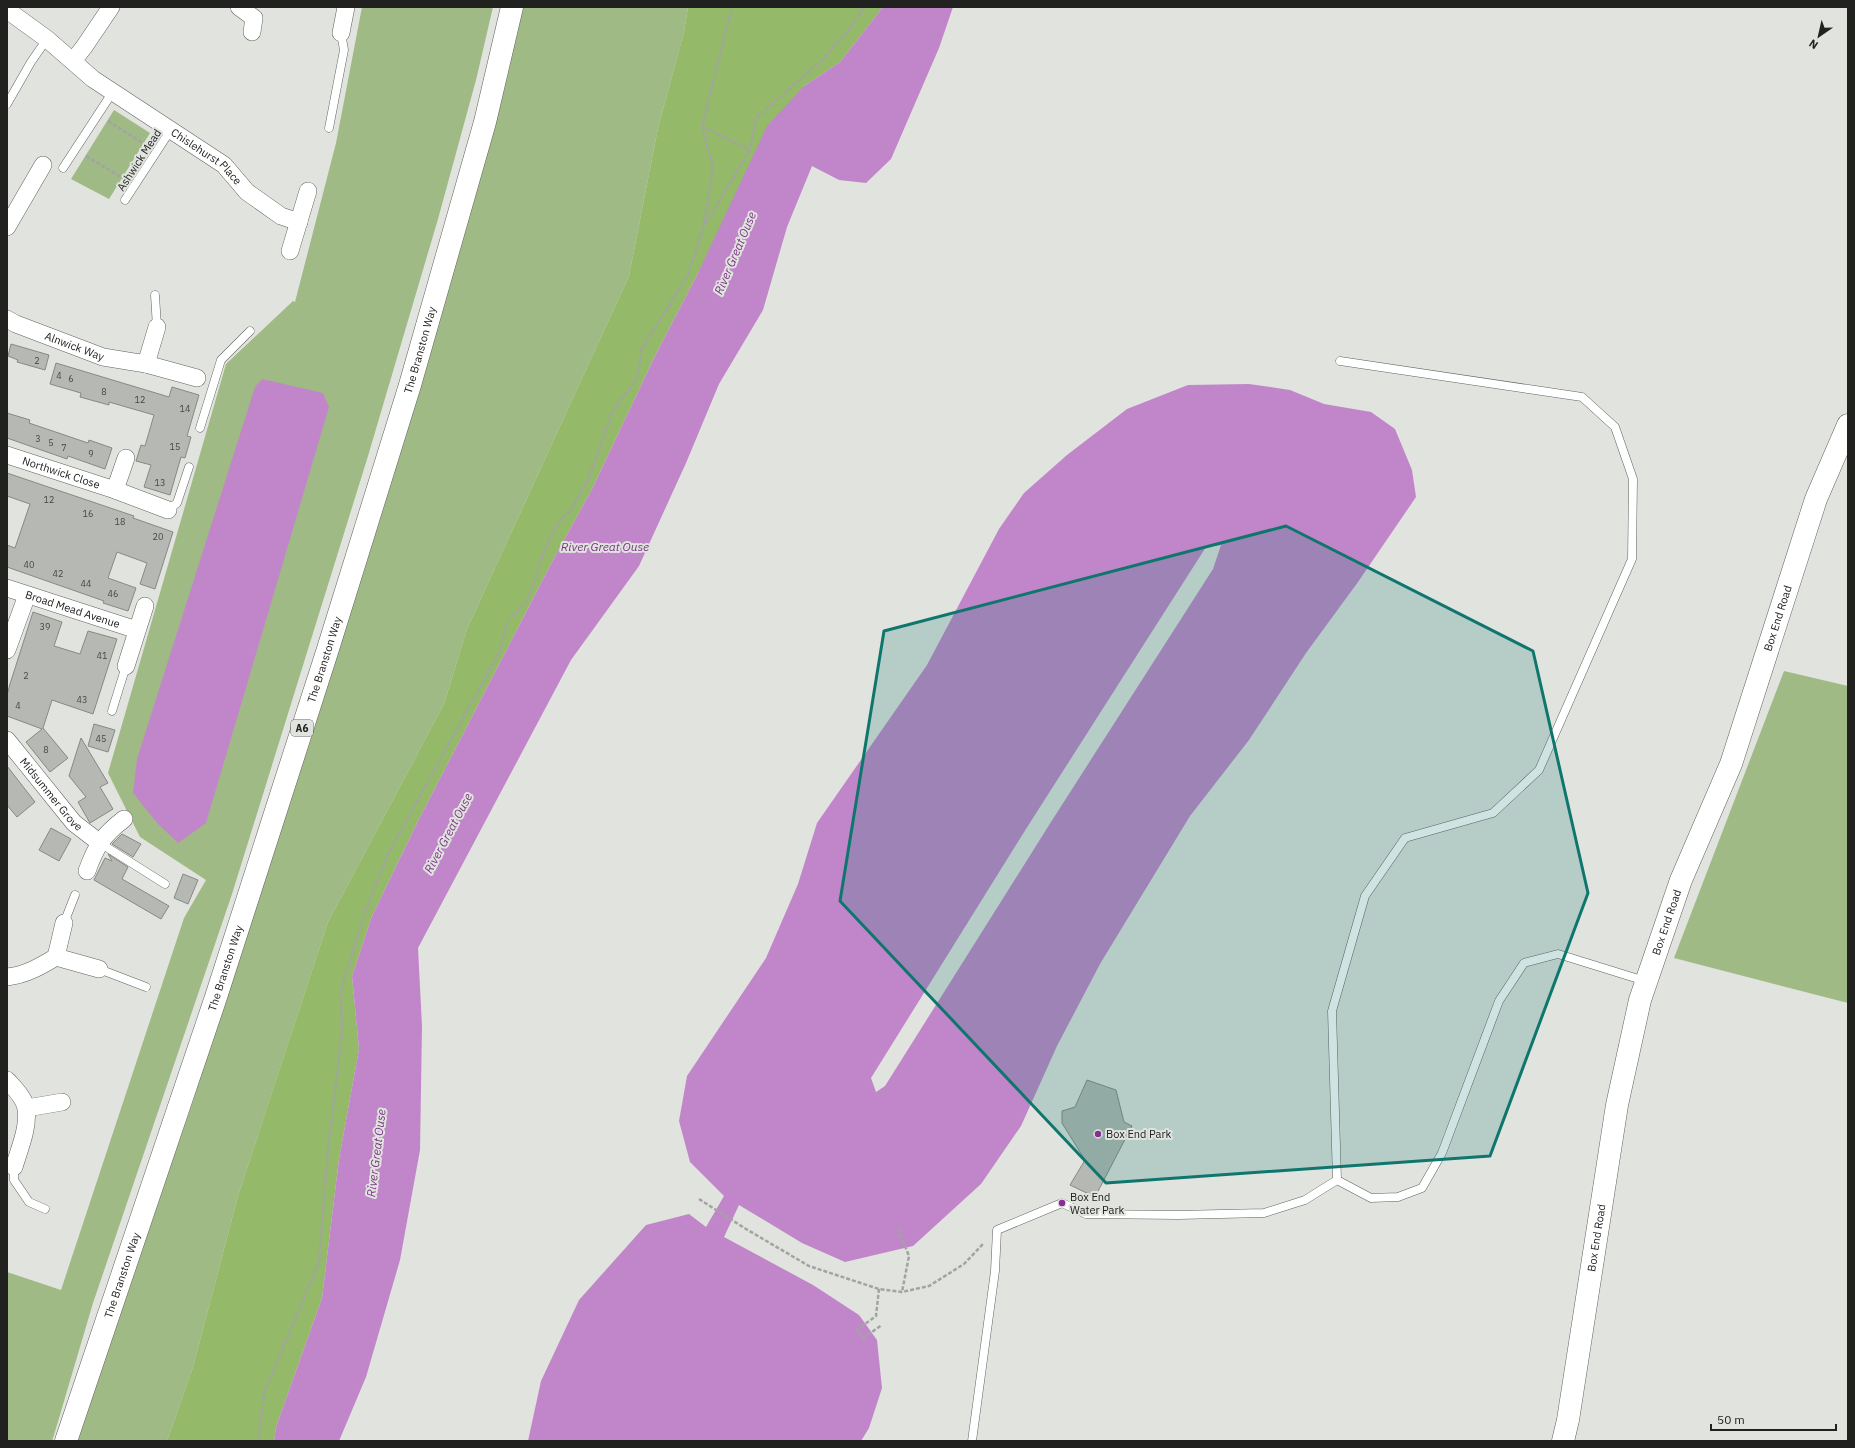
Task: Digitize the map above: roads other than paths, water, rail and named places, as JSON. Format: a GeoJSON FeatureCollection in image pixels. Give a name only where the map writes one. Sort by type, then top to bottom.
{"type":"FeatureCollection","features":[{"type":"Feature","properties":{"kind":"main road","name":"The Branston Way"},"geometry":{"type":"LineString","coordinates":[[66,1441],[216,997],[327,652],[408,393],[485,122],[512,7]]}},
{"type":"Feature","properties":{"kind":"main road","name":"Box End Road"},"geometry":{"type":"LineString","coordinates":[[1563,1441],[1568,1420],[1617,1105],[1640,1000],[1682,880],[1731,764],[1816,499],[1848,426]]}},
{"type":"Feature","properties":{"kind":"street"},"geometry":{"type":"LineString","coordinates":[[73,61],[111,7]]}},
{"type":"Feature","properties":{"kind":"street"},"geometry":{"type":"LineString","coordinates":[[239,7],[254,18],[252,32]]}},
{"type":"Feature","properties":{"kind":"street"},"geometry":{"type":"LineString","coordinates":[[341,33],[346,7]]}},
{"type":"Feature","properties":{"kind":"street","name":"Chislehurst Place"},"geometry":{"type":"LineString","coordinates":[[7,10],[47,39],[93,79],[112,93],[224,165],[247,192],[281,216],[299,222]]}},
{"type":"Feature","properties":{"kind":"street"},"geometry":{"type":"LineString","coordinates":[[7,227],[43,165]]}},
{"type":"Feature","properties":{"kind":"street"},"geometry":{"type":"LineString","coordinates":[[290,251],[308,191]]}},
{"type":"Feature","properties":{"kind":"street","name":"Alnwick Way"},"geometry":{"type":"LineString","coordinates":[[7,319],[16,324],[103,357],[146,364],[206,380]]}},
{"type":"Feature","properties":{"kind":"street"},"geometry":{"type":"LineString","coordinates":[[146,364],[157,327]]}},
{"type":"Feature","properties":{"kind":"street","name":"Northwick Close"},"geometry":{"type":"LineString","coordinates":[[7,455],[115,490],[168,510]]}},
{"type":"Feature","properties":{"kind":"street"},"geometry":{"type":"LineString","coordinates":[[115,490],[126,458]]}},
{"type":"Feature","properties":{"kind":"street","name":"Broad Mead Avenue"},"geometry":{"type":"LineString","coordinates":[[7,588],[138,630]]}},
{"type":"Feature","properties":{"kind":"street"},"geometry":{"type":"LineString","coordinates":[[7,650],[27,595]]}},
{"type":"Feature","properties":{"kind":"street"},"geometry":{"type":"LineString","coordinates":[[126,666],[145,606]]}},
{"type":"Feature","properties":{"kind":"street","name":"Midsummer Grove"},"geometry":{"type":"LineString","coordinates":[[7,740],[74,823],[100,843]]}},
{"type":"Feature","properties":{"kind":"street"},"geometry":{"type":"LineString","coordinates":[[87,872],[92,856],[108,831],[124,819]]}},
{"type":"Feature","properties":{"kind":"street"},"geometry":{"type":"LineString","coordinates":[[7,977],[18,976],[39,968],[56,957],[64,923]]}},
{"type":"Feature","properties":{"kind":"street"},"geometry":{"type":"LineString","coordinates":[[56,957],[99,969]]}},
{"type":"Feature","properties":{"kind":"street"},"geometry":{"type":"LineString","coordinates":[[7,1080],[18,1091],[26,1108],[26,1126],[14,1168]]}},
{"type":"Feature","properties":{"kind":"street"},"geometry":{"type":"LineString","coordinates":[[26,1108],[62,1102]]}},
{"type":"Feature","properties":{"kind":"lane"},"geometry":{"type":"LineString","coordinates":[[329,128],[344,50],[341,33]]}},
{"type":"Feature","properties":{"kind":"lane"},"geometry":{"type":"LineString","coordinates":[[7,104],[31,62],[47,39]]}},
{"type":"Feature","properties":{"kind":"lane"},"geometry":{"type":"LineString","coordinates":[[63,168],[112,93]]}},
{"type":"Feature","properties":{"kind":"lane","name":"Ashwick Mead"},"geometry":{"type":"LineString","coordinates":[[125,200],[170,131]]}},
{"type":"Feature","properties":{"kind":"lane"},"geometry":{"type":"LineString","coordinates":[[155,295],[157,327]]}},
{"type":"Feature","properties":{"kind":"lane"},"geometry":{"type":"LineString","coordinates":[[200,428],[206,380],[220,360],[250,331]]}},
{"type":"Feature","properties":{"kind":"lane"},"geometry":{"type":"LineString","coordinates":[[1337,1180],[1332,1011],[1365,896],[1405,838],[1493,813],[1539,770],[1632,559],[1633,479],[1615,427],[1582,396],[1340,361]]}},
{"type":"Feature","properties":{"kind":"lane","name":"Northwick Close"},"geometry":{"type":"LineString","coordinates":[[168,510],[177,503],[189,467]]}},
{"type":"Feature","properties":{"kind":"lane"},"geometry":{"type":"LineString","coordinates":[[112,711],[126,666]]}},
{"type":"Feature","properties":{"kind":"lane","name":"Midsummer Grove"},"geometry":{"type":"LineString","coordinates":[[100,843],[165,884]]}},
{"type":"Feature","properties":{"kind":"lane"},"geometry":{"type":"LineString","coordinates":[[64,923],[75,895]]}},
{"type":"Feature","properties":{"kind":"lane"},"geometry":{"type":"LineString","coordinates":[[1337,1180],[1371,1198],[1398,1197],[1422,1188],[1442,1153],[1499,1001],[1524,963],[1558,954],[1646,981]]}},
{"type":"Feature","properties":{"kind":"lane"},"geometry":{"type":"LineString","coordinates":[[99,969],[146,987]]}},
{"type":"Feature","properties":{"kind":"lane"},"geometry":{"type":"LineString","coordinates":[[14,1168],[14,1180],[29,1202],[45,1209]]}},
{"type":"Feature","properties":{"kind":"lane"},"geometry":{"type":"LineString","coordinates":[[972,1441],[995,1271],[997,1230],[1062,1203],[1086,1214],[1178,1215],[1264,1213],[1306,1200],[1337,1180]]}},
{"type":"Feature","properties":{"kind":"water","name":"River Great Ouse"},"geometry":{"type":"Polygon","coordinates":[[[883,7],[953,7],[939,48],[891,159],[866,183],[839,180],[812,166],[787,227],[763,310],[719,384],[686,463],[639,566],[571,660],[418,948],[422,1026],[420,1150],[400,1260],[366,1377],[339,1441],[274,1441],[276,1427],[322,1298],[339,1159],[359,1049],[352,976],[372,916],[418,821],[552,562],[592,489],[655,356],[698,273],[767,126],[804,86],[840,62],[883,7]]]}},
{"type":"Feature","properties":{"kind":"water"},"geometry":{"type":"Polygon","coordinates":[[[262,379],[323,393],[329,407],[206,823],[178,843],[158,824],[133,793],[137,759],[255,387],[262,379]]]}},
{"type":"Feature","properties":{"kind":"water"},"geometry":{"type":"Polygon","coordinates":[[[1249,384],[1290,390],[1324,404],[1371,412],[1395,429],[1412,470],[1416,497],[1358,582],[1306,653],[1249,740],[1190,816],[1100,964],[1057,1046],[1021,1126],[981,1184],[913,1246],[845,1262],[802,1243],[739,1205],[724,1237],[813,1285],[859,1315],[877,1340],[882,1388],[869,1428],[861,1441],[528,1441],[541,1381],[579,1300],[646,1225],[689,1214],[706,1227],[724,1196],[690,1162],[679,1121],[687,1076],[766,958],[798,884],[817,823],[927,665],[999,529],[1024,493],[1067,455],[1127,409],[1188,385],[1249,384]],[[1221,545],[1206,547],[1026,829],[871,1078],[876,1092],[885,1086],[1051,822],[1213,569],[1221,545]]]}},
{"type":"Feature","properties":{"kind":"place","name":"Box End Park"},"geometry":{"type":"Point","coordinates":[1098,1134]}},
{"type":"Feature","properties":{"kind":"place","name":"Box End Water Park"},"geometry":{"type":"Point","coordinates":[1062,1203]}}]}
